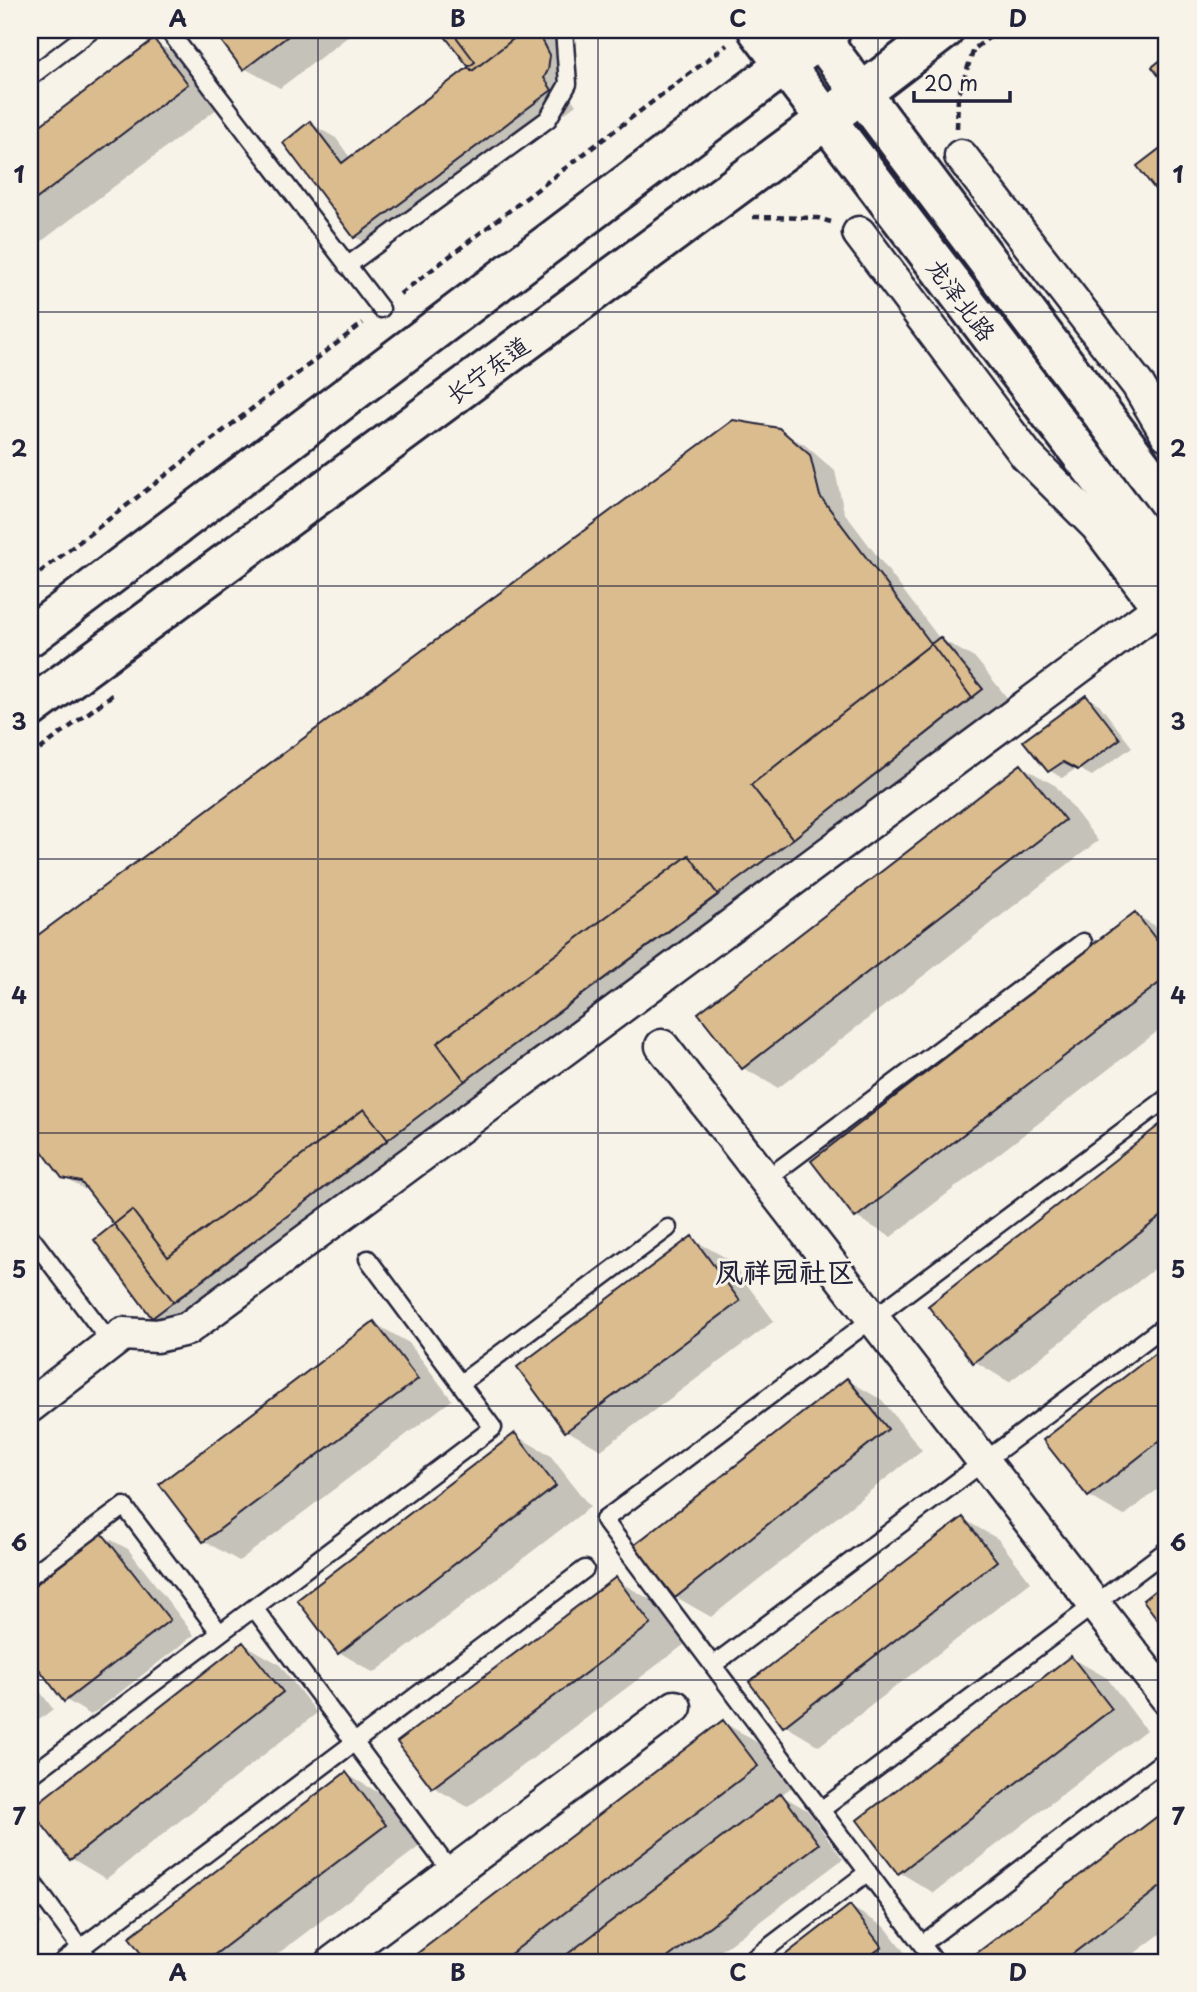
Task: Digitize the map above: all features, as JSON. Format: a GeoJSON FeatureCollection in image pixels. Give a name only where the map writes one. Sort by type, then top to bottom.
{"type":"FeatureCollection","features":[{"type":"Feature","properties":{"kind":"main road","name":"龙泽北路"},"geometry":{"type":"LineString","coordinates":[[758,30],[1167,566]]}},
{"type":"Feature","properties":{"kind":"main road","name":"长宁东道"},"geometry":{"type":"LineString","coordinates":[[30,708],[944,30]]}},
{"type":"Feature","properties":{"kind":"main road","name":"龙泽北路"},"geometry":{"type":"LineString","coordinates":[[822,32],[863,92],[1167,500]]}},
{"type":"Feature","properties":{"kind":"main road"},"geometry":{"type":"LineString","coordinates":[[30,636],[783,65],[822,32]]}},
{"type":"Feature","properties":{"kind":"street"},"geometry":{"type":"LineString","coordinates":[[961,156],[1138,385],[1167,434]]}},
{"type":"Feature","properties":{"kind":"street","name":"龙泽北路"},"geometry":{"type":"LineString","coordinates":[[859,233],[1027,456],[1097,526],[1163,614]]}},
{"type":"Feature","properties":{"kind":"street"},"geometry":{"type":"LineString","coordinates":[[30,1406],[123,1334],[157,1336],[187,1329],[1163,614]]}},
{"type":"Feature","properties":{"kind":"street"},"geometry":{"type":"LineString","coordinates":[[662,1046],[1167,1698]]}},
{"type":"Feature","properties":{"kind":"street"},"geometry":{"type":"LineString","coordinates":[[333,1962],[674,1707]]}},
{"type":"Feature","properties":{"kind":"lane"},"geometry":{"type":"LineString","coordinates":[[30,77],[92,30]]}},
{"type":"Feature","properties":{"kind":"lane"},"geometry":{"type":"LineString","coordinates":[[168,30],[381,309]]}},
{"type":"Feature","properties":{"kind":"lane"},"geometry":{"type":"LineString","coordinates":[[346,266],[548,119],[568,84],[564,30]]}},
{"type":"Feature","properties":{"kind":"lane"},"geometry":{"type":"LineString","coordinates":[[765,1180],[1083,943]]}},
{"type":"Feature","properties":{"kind":"lane"},"geometry":{"type":"LineString","coordinates":[[935,1962],[604,1520],[1167,1098]]}},
{"type":"Feature","properties":{"kind":"lane"},"geometry":{"type":"LineString","coordinates":[[461,1383],[668,1228]]}},
{"type":"Feature","properties":{"kind":"lane"},"geometry":{"type":"LineString","coordinates":[[30,1236],[111,1343]]}},
{"type":"Feature","properties":{"kind":"lane"},"geometry":{"type":"LineString","coordinates":[[30,1776],[493,1428],[369,1259]]}},
{"type":"Feature","properties":{"kind":"lane"},"geometry":{"type":"LineString","coordinates":[[713,1665],[1167,1324]]}},
{"type":"Feature","properties":{"kind":"lane"},"geometry":{"type":"LineString","coordinates":[[30,1576],[124,1506],[220,1633]]}},
{"type":"Feature","properties":{"kind":"lane"},"geometry":{"type":"LineString","coordinates":[[821,1810],[1167,1550]]}},
{"type":"Feature","properties":{"kind":"lane"},"geometry":{"type":"LineString","coordinates":[[62,1962],[585,1569]]}},
{"type":"Feature","properties":{"kind":"lane"},"geometry":{"type":"LineString","coordinates":[[254,1608],[452,1873]]}},
{"type":"Feature","properties":{"kind":"lane"},"geometry":{"type":"LineString","coordinates":[[922,1944],[1167,1758]]}},
{"type":"Feature","properties":{"kind":"lane"},"geometry":{"type":"LineString","coordinates":[[749,1962],[868,1872]]}},
{"type":"Feature","properties":{"kind":"lane"},"geometry":{"type":"LineString","coordinates":[[30,1879],[91,1962]]}},
{"type":"Feature","properties":{"kind":"path"},"geometry":{"type":"LineString","coordinates":[[961,156],[957,129],[958,96],[974,49],[999,30]]}},
{"type":"Feature","properties":{"kind":"path"},"geometry":{"type":"LineString","coordinates":[[747,217],[818,218],[859,233]]}},
{"type":"Feature","properties":{"kind":"path"},"geometry":{"type":"LineString","coordinates":[[30,757],[118,691]]}},
{"type":"Feature","properties":{"kind":"building"},"geometry":{"type":"Polygon","coordinates":[[[213,30],[296,30],[243,70],[213,30]]]}},
{"type":"Feature","properties":{"kind":"building"},"geometry":{"type":"Polygon","coordinates":[[[440,30],[525,30],[472,71],[440,30]]]}},
{"type":"Feature","properties":{"kind":"building"},"geometry":{"type":"Polygon","coordinates":[[[451,30],[536,30],[534,31],[550,55],[544,78],[552,90],[354,238],[283,143],[310,121],[342,163],[475,62],[451,30]]]}},
{"type":"Feature","properties":{"kind":"building"},"geometry":{"type":"Polygon","coordinates":[[[154,39],[188,84],[30,204],[30,133],[154,39]]]}},
{"type":"Feature","properties":{"kind":"building"},"geometry":{"type":"Polygon","coordinates":[[[1167,55],[1167,87],[1152,67],[1167,55]]]}},
{"type":"Feature","properties":{"kind":"building"},"geometry":{"type":"Polygon","coordinates":[[[1167,143],[1167,205],[1137,166],[1167,143]]]}},
{"type":"Feature","properties":{"kind":"building"},"geometry":{"type":"Polygon","coordinates":[[[733,420],[779,428],[810,455],[820,496],[972,698],[793,839],[465,1081],[174,1302],[81,1182],[62,1178],[30,1135],[30,941],[733,420]]]}},
{"type":"Feature","properties":{"kind":"building"},"geometry":{"type":"Polygon","coordinates":[[[940,637],[983,689],[793,839],[751,785],[940,637]]]}},
{"type":"Feature","properties":{"kind":"building"},"geometry":{"type":"Polygon","coordinates":[[[1086,695],[1120,739],[1078,770],[1063,762],[1048,772],[1023,741],[1086,695]]]}},
{"type":"Feature","properties":{"kind":"building"},"geometry":{"type":"Polygon","coordinates":[[[1021,764],[1065,820],[742,1069],[698,1013],[1021,764]]]}},
{"type":"Feature","properties":{"kind":"building"},"geometry":{"type":"Polygon","coordinates":[[[689,855],[718,895],[465,1081],[437,1043],[689,855]]]}},
{"type":"Feature","properties":{"kind":"building"},"geometry":{"type":"Polygon","coordinates":[[[1135,912],[1167,954],[1167,977],[855,1218],[811,1161],[1135,912]]]}},
{"type":"Feature","properties":{"kind":"building"},"geometry":{"type":"Polygon","coordinates":[[[364,1109],[388,1140],[152,1318],[94,1240],[132,1210],[168,1257],[364,1109]]]}},
{"type":"Feature","properties":{"kind":"building"},"geometry":{"type":"Polygon","coordinates":[[[1167,1119],[1167,1212],[973,1363],[928,1306],[1167,1119]]]}},
{"type":"Feature","properties":{"kind":"building"},"geometry":{"type":"Polygon","coordinates":[[[692,1236],[740,1301],[565,1432],[517,1367],[692,1236]]]}},
{"type":"Feature","properties":{"kind":"building"},"geometry":{"type":"Polygon","coordinates":[[[374,1321],[418,1379],[203,1542],[159,1484],[374,1321]]]}},
{"type":"Feature","properties":{"kind":"building"},"geometry":{"type":"Polygon","coordinates":[[[1167,1344],[1167,1435],[1088,1497],[1043,1440],[1167,1344]]]}},
{"type":"Feature","properties":{"kind":"building"},"geometry":{"type":"Polygon","coordinates":[[[847,1378],[888,1429],[675,1598],[633,1546],[847,1378]]]}},
{"type":"Feature","properties":{"kind":"building"},"geometry":{"type":"Polygon","coordinates":[[[515,1433],[556,1486],[338,1654],[297,1600],[515,1433]]]}},
{"type":"Feature","properties":{"kind":"building"},"geometry":{"type":"Polygon","coordinates":[[[963,1517],[997,1561],[783,1727],[749,1682],[963,1517]]]}},
{"type":"Feature","properties":{"kind":"building"},"geometry":{"type":"Polygon","coordinates":[[[102,1533],[170,1620],[64,1702],[30,1657],[30,1589],[102,1533]]]}},
{"type":"Feature","properties":{"kind":"building"},"geometry":{"type":"Polygon","coordinates":[[[616,1577],[651,1624],[432,1788],[397,1742],[616,1577]]]}},
{"type":"Feature","properties":{"kind":"building"},"geometry":{"type":"Polygon","coordinates":[[[1167,1581],[1167,1632],[1143,1600],[1167,1581]]]}},
{"type":"Feature","properties":{"kind":"building"},"geometry":{"type":"Polygon","coordinates":[[[243,1642],[283,1692],[70,1860],[30,1809],[243,1642]]]}},
{"type":"Feature","properties":{"kind":"building"},"geometry":{"type":"Polygon","coordinates":[[[1071,1656],[1112,1709],[898,1874],[857,1820],[1071,1656]]]}},
{"type":"Feature","properties":{"kind":"building"},"geometry":{"type":"Polygon","coordinates":[[[723,1720],[758,1766],[500,1962],[406,1962],[723,1720]]]}},
{"type":"Feature","properties":{"kind":"building"},"geometry":{"type":"Polygon","coordinates":[[[346,1772],[386,1825],[205,1962],[147,1962],[129,1937],[346,1772]]]}},
{"type":"Feature","properties":{"kind":"building"},"geometry":{"type":"Polygon","coordinates":[[[781,1793],[819,1844],[662,1962],[557,1962],[781,1793]]]}},
{"type":"Feature","properties":{"kind":"building"},"geometry":{"type":"Polygon","coordinates":[[[1167,1809],[1167,1882],[1062,1962],[965,1962],[1167,1809]]]}},
{"type":"Feature","properties":{"kind":"building"},"geometry":{"type":"Polygon","coordinates":[[[850,1905],[882,1947],[861,1962],[776,1962],[850,1905]]]}},
{"type":"Feature","properties":{"kind":"district","name":"凤祥园社区"},"geometry":{"type":"Point","coordinates":[785,1270]}}]}
